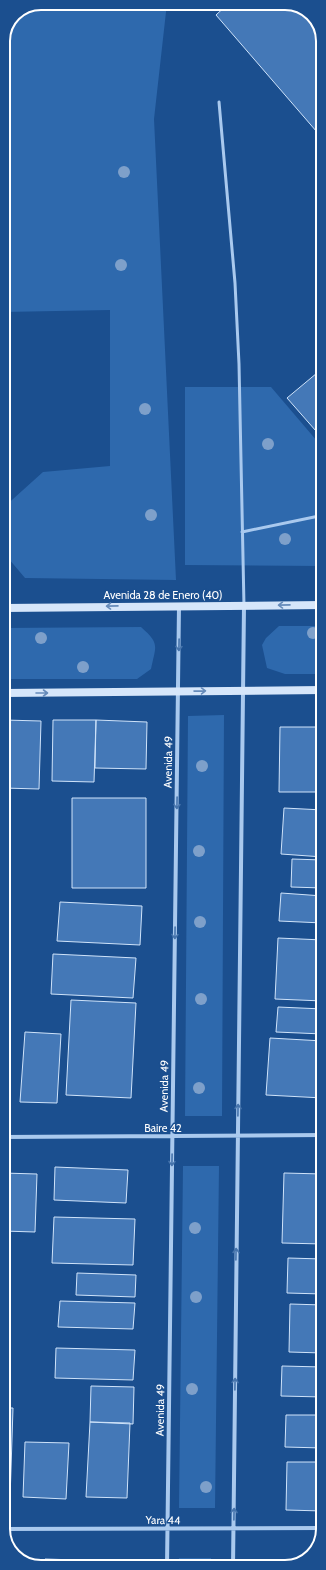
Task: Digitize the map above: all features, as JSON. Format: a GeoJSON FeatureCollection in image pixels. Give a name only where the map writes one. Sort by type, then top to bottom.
{"type":"FeatureCollection","features":[{"type":"Feature","properties":{"kind":"main road","name":"Avenida 28 de Enero (40)"},"geometry":{"type":"LineString","coordinates":[[10,608],[316,605]]}},
{"type":"Feature","properties":{"kind":"main road"},"geometry":{"type":"LineString","coordinates":[[10,693],[316,690]]}},
{"type":"Feature","properties":{"kind":"street","name":"Avenida 49"},"geometry":{"type":"LineString","coordinates":[[167,1560],[179,606]]}},
{"type":"Feature","properties":{"kind":"street"},"geometry":{"type":"LineString","coordinates":[[233,1560],[244,606]]}},
{"type":"Feature","properties":{"kind":"street","name":"Baire 42"},"geometry":{"type":"LineString","coordinates":[[10,1137],[316,1135]]}},
{"type":"Feature","properties":{"kind":"street","name":"Yara 44"},"geometry":{"type":"LineString","coordinates":[[10,1529],[316,1528]]}},
{"type":"Feature","properties":{"kind":"lane"},"geometry":{"type":"LineString","coordinates":[[219,102],[235,283],[239,364],[244,606]]}},
{"type":"Feature","properties":{"kind":"lane"},"geometry":{"type":"LineString","coordinates":[[242,532],[316,517]]}},
{"type":"Feature","properties":{"kind":"shaded area"},"geometry":{"type":"Polygon","coordinates":[[[41,10],[166,10],[154,119],[176,580],[25,578],[10,560],[10,502],[43,472],[110,466],[110,310],[10,312],[10,41],[12,29],[15,24],[29,12],[41,10]]]}},
{"type":"Feature","properties":{"kind":"shaded area"},"geometry":{"type":"Polygon","coordinates":[[[185,387],[271,387],[316,440],[316,566],[185,565],[185,387]]]}},
{"type":"Feature","properties":{"kind":"shaded area"},"geometry":{"type":"Polygon","coordinates":[[[279,626],[316,626],[316,674],[285,674],[267,668],[262,645],[266,638],[279,626]]]}},
{"type":"Feature","properties":{"kind":"shaded area"},"geometry":{"type":"Polygon","coordinates":[[[141,627],[151,637],[155,645],[151,669],[137,679],[10,679],[10,628],[141,627]]]}},
{"type":"Feature","properties":{"kind":"shaded area"},"geometry":{"type":"Polygon","coordinates":[[[224,715],[222,1116],[185,1116],[188,716],[224,715]]]}},
{"type":"Feature","properties":{"kind":"shaded area"},"geometry":{"type":"Polygon","coordinates":[[[183,1166],[219,1166],[215,1508],[179,1508],[183,1166]]]}},
{"type":"Feature","properties":{"kind":"shaded area"},"geometry":{"type":"Polygon","coordinates":[[[179,1558],[211,1558],[211,1560],[179,1560],[179,1558]]]}},
{"type":"Feature","properties":{"kind":"building"},"geometry":{"type":"Polygon","coordinates":[[[221,10],[287,10],[299,13],[310,22],[316,37],[316,131],[216,15],[221,10]]]}},
{"type":"Feature","properties":{"kind":"building"},"geometry":{"type":"Polygon","coordinates":[[[316,374],[316,431],[287,398],[316,374]]]}},
{"type":"Feature","properties":{"kind":"building"},"geometry":{"type":"Polygon","coordinates":[[[10,720],[41,721],[39,789],[10,788],[10,720]]]}},
{"type":"Feature","properties":{"kind":"building"},"geometry":{"type":"Polygon","coordinates":[[[53,720],[96,720],[94,782],[52,781],[53,720]]]}},
{"type":"Feature","properties":{"kind":"building"},"geometry":{"type":"Polygon","coordinates":[[[96,720],[147,722],[146,769],[95,768],[96,720]]]}},
{"type":"Feature","properties":{"kind":"building"},"geometry":{"type":"Polygon","coordinates":[[[280,727],[316,727],[316,792],[279,792],[280,727]]]}},
{"type":"Feature","properties":{"kind":"building"},"geometry":{"type":"Polygon","coordinates":[[[72,798],[146,798],[146,888],[72,888],[72,798]]]}},
{"type":"Feature","properties":{"kind":"building"},"geometry":{"type":"Polygon","coordinates":[[[284,808],[316,810],[316,856],[281,854],[284,808]]]}},
{"type":"Feature","properties":{"kind":"building"},"geometry":{"type":"Polygon","coordinates":[[[292,859],[316,860],[316,888],[291,887],[292,859]]]}},
{"type":"Feature","properties":{"kind":"building"},"geometry":{"type":"Polygon","coordinates":[[[281,893],[316,896],[316,923],[279,921],[281,893]]]}},
{"type":"Feature","properties":{"kind":"building"},"geometry":{"type":"Polygon","coordinates":[[[60,902],[142,906],[140,945],[57,941],[60,902]]]}},
{"type":"Feature","properties":{"kind":"building"},"geometry":{"type":"Polygon","coordinates":[[[278,938],[316,940],[316,1001],[275,999],[278,938]]]}},
{"type":"Feature","properties":{"kind":"building"},"geometry":{"type":"Polygon","coordinates":[[[53,954],[136,958],[133,998],[51,994],[53,954]]]}},
{"type":"Feature","properties":{"kind":"building"},"geometry":{"type":"Polygon","coordinates":[[[71,1000],[136,1003],[131,1098],[66,1095],[71,1000]]]}},
{"type":"Feature","properties":{"kind":"building"},"geometry":{"type":"Polygon","coordinates":[[[278,1007],[316,1009],[316,1034],[276,1032],[278,1007]]]}},
{"type":"Feature","properties":{"kind":"building"},"geometry":{"type":"Polygon","coordinates":[[[25,1032],[61,1034],[57,1103],[20,1102],[25,1032]]]}},
{"type":"Feature","properties":{"kind":"building"},"geometry":{"type":"Polygon","coordinates":[[[270,1038],[316,1041],[316,1098],[266,1095],[270,1038]]]}},
{"type":"Feature","properties":{"kind":"building"},"geometry":{"type":"Polygon","coordinates":[[[55,1167],[128,1170],[126,1203],[54,1200],[55,1167]]]}},
{"type":"Feature","properties":{"kind":"building"},"geometry":{"type":"Polygon","coordinates":[[[10,1173],[37,1174],[35,1232],[10,1231],[10,1173]]]}},
{"type":"Feature","properties":{"kind":"building"},"geometry":{"type":"Polygon","coordinates":[[[284,1173],[316,1174],[316,1244],[282,1243],[284,1173]]]}},
{"type":"Feature","properties":{"kind":"building"},"geometry":{"type":"Polygon","coordinates":[[[54,1217],[135,1219],[133,1265],[52,1263],[54,1217]]]}},
{"type":"Feature","properties":{"kind":"building"},"geometry":{"type":"Polygon","coordinates":[[[288,1258],[316,1259],[316,1294],[287,1293],[288,1258]]]}},
{"type":"Feature","properties":{"kind":"building"},"geometry":{"type":"Polygon","coordinates":[[[77,1273],[136,1275],[135,1297],[76,1295],[77,1273]]]}},
{"type":"Feature","properties":{"kind":"building"},"geometry":{"type":"Polygon","coordinates":[[[60,1301],[135,1303],[133,1329],[58,1327],[60,1301]]]}},
{"type":"Feature","properties":{"kind":"building"},"geometry":{"type":"Polygon","coordinates":[[[290,1304],[316,1305],[316,1353],[289,1352],[290,1304]]]}},
{"type":"Feature","properties":{"kind":"building"},"geometry":{"type":"Polygon","coordinates":[[[56,1348],[135,1350],[133,1380],[55,1378],[56,1348]]]}},
{"type":"Feature","properties":{"kind":"building"},"geometry":{"type":"Polygon","coordinates":[[[282,1366],[316,1367],[316,1397],[281,1396],[282,1366]]]}},
{"type":"Feature","properties":{"kind":"building"},"geometry":{"type":"Polygon","coordinates":[[[91,1386],[134,1387],[133,1424],[90,1422],[91,1386]]]}},
{"type":"Feature","properties":{"kind":"building"},"geometry":{"type":"Polygon","coordinates":[[[10,1408],[13,1408],[10,1499],[10,1408]]]}},
{"type":"Feature","properties":{"kind":"building"},"geometry":{"type":"Polygon","coordinates":[[[286,1415],[316,1415],[316,1448],[285,1447],[286,1415]]]}},
{"type":"Feature","properties":{"kind":"building"},"geometry":{"type":"Polygon","coordinates":[[[90,1422],[130,1423],[127,1498],[86,1497],[90,1422]]]}},
{"type":"Feature","properties":{"kind":"building"},"geometry":{"type":"Polygon","coordinates":[[[25,1442],[69,1443],[66,1499],[23,1497],[25,1442]]]}},
{"type":"Feature","properties":{"kind":"building"},"geometry":{"type":"Polygon","coordinates":[[[287,1462],[316,1462],[316,1511],[286,1510],[287,1462]]]}},
{"type":"Feature","properties":{"kind":"building"},"geometry":{"type":"Polygon","coordinates":[[[45,1559],[77,1560],[45,1560],[45,1559]]]}}]}
